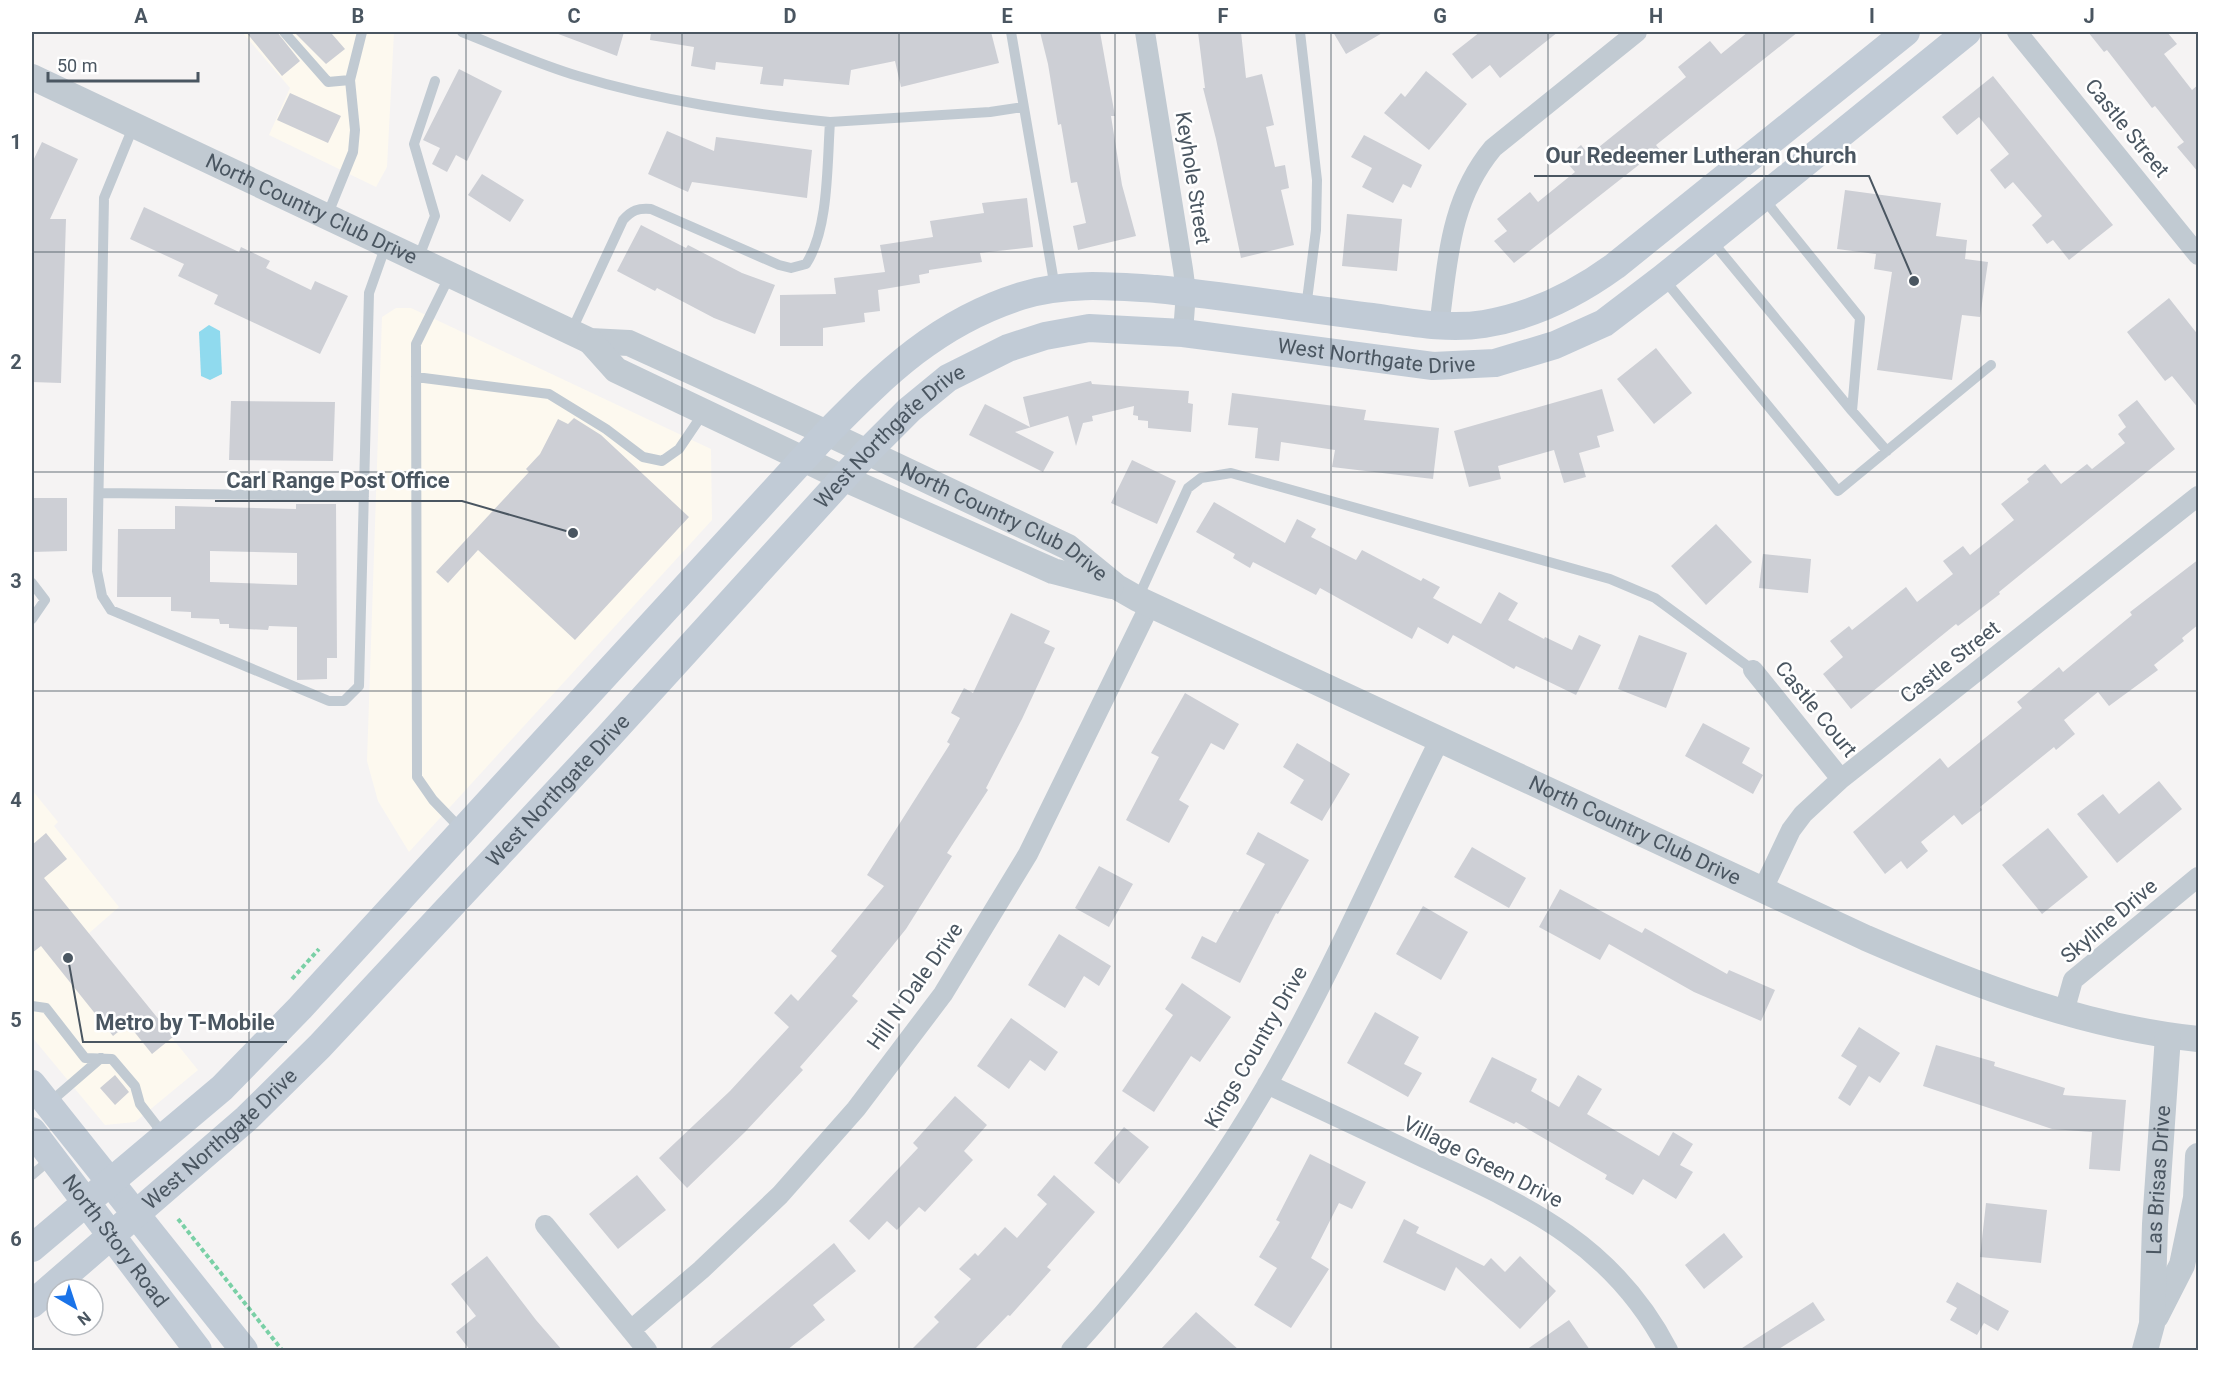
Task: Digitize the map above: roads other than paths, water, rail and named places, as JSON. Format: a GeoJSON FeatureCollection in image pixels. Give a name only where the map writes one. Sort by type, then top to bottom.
{"type":"FeatureCollection","features":[{"type":"Feature","properties":{"kind":"main road","name":"West Northgate Drive"},"geometry":{"type":"LineString","coordinates":[[32,1248],[166,1138],[222,1088],[285,1024],[827,433],[880,379],[923,343],[979,313],[1022,295],[1055,289],[1115,286],[1186,292],[1439,326],[1484,324],[1551,305],[1583,289],[1650,239],[1906,32]]}},
{"type":"Feature","properties":{"kind":"main road","name":"West Northgate Drive"},"geometry":{"type":"LineString","coordinates":[[32,1304],[247,1118],[320,1046],[491,859],[608,737],[867,452],[927,393],[948,378],[1008,348],[1045,336],[1089,328],[1183,333],[1433,366],[1495,363],[1555,345],[1604,323],[1711,240],[1967,32]]}},
{"type":"Feature","properties":{"kind":"main road"},"geometry":{"type":"LineString","coordinates":[[1650,239],[1669,273]]}},
{"type":"Feature","properties":{"kind":"main road"},"geometry":{"type":"LineString","coordinates":[[463,831],[491,859]]}},
{"type":"Feature","properties":{"kind":"main road","name":"North Story Road"},"geometry":{"type":"LineString","coordinates":[[40,1094],[244,1350]]}},
{"type":"Feature","properties":{"kind":"main road","name":"North Story Road"},"geometry":{"type":"LineString","coordinates":[[32,1131],[42,1166],[87,1201],[198,1350]]}},
{"type":"Feature","properties":{"kind":"street","name":"Keyhole Street"},"geometry":{"type":"LineString","coordinates":[[1145,32],[1186,292],[1183,333]]}},
{"type":"Feature","properties":{"kind":"street"},"geometry":{"type":"LineString","coordinates":[[1439,326],[1456,213],[1466,187],[1478,166],[1493,148],[1637,32]]}},
{"type":"Feature","properties":{"kind":"street","name":"Castle Street"},"geometry":{"type":"LineString","coordinates":[[2017,32],[2199,255]]}},
{"type":"Feature","properties":{"kind":"street","name":"North Country Club Drive"},"geometry":{"type":"LineString","coordinates":[[32,77],[581,337],[616,370],[843,478],[1053,572],[1135,597],[1762,891],[1956,977],[2064,1011],[2168,1036],[2199,1039]]}},
{"type":"Feature","properties":{"kind":"street","name":"North Country Club Drive"},"geometry":{"type":"LineString","coordinates":[[581,337],[629,343],[827,433],[1068,547],[1135,597]]}},
{"type":"Feature","properties":{"kind":"street","name":"Castle Street"},"geometry":{"type":"LineString","coordinates":[[1762,891],[1791,830],[1803,814],[1841,779],[2199,496]]}},
{"type":"Feature","properties":{"kind":"street","name":"Hill N Dale Drive"},"geometry":{"type":"LineString","coordinates":[[631,1330],[701,1270],[780,1195],[856,1109],[943,994],[1029,855],[1135,597]]}},
{"type":"Feature","properties":{"kind":"street","name":"Castle Court"},"geometry":{"type":"LineString","coordinates":[[1753,670],[1841,779]]}},
{"type":"Feature","properties":{"kind":"street","name":"Kings Country Drive"},"geometry":{"type":"LineString","coordinates":[[1071,1350],[1108,1310],[1156,1249],[1267,1084],[1326,977],[1438,741]]}},
{"type":"Feature","properties":{"kind":"street","name":"Skyline Drive"},"geometry":{"type":"LineString","coordinates":[[2064,1011],[2073,980],[2199,877]]}},
{"type":"Feature","properties":{"kind":"street","name":"Las Brisas Drive"},"geometry":{"type":"LineString","coordinates":[[2152,1324],[2155,1224],[2168,1036]]}},
{"type":"Feature","properties":{"kind":"street","name":"Village Green Drive"},"geometry":{"type":"LineString","coordinates":[[1267,1084],[1473,1181],[1561,1228],[1600,1259],[1630,1292],[1657,1328],[1668,1350]]}},
{"type":"Feature","properties":{"kind":"street","name":"Las Brisas Drive"},"geometry":{"type":"LineString","coordinates":[[2145,1350],[2152,1324],[2181,1265],[2196,1198],[2199,1156]]}},
{"type":"Feature","properties":{"kind":"street"},"geometry":{"type":"LineString","coordinates":[[545,1225],[647,1350]]}},
{"type":"Feature","properties":{"kind":"lane"},"geometry":{"type":"LineString","coordinates":[[285,32],[328,82],[350,81]]}},
{"type":"Feature","properties":{"kind":"lane"},"geometry":{"type":"LineString","coordinates":[[326,216],[353,152],[355,130],[350,81],[362,32]]}},
{"type":"Feature","properties":{"kind":"lane"},"geometry":{"type":"LineString","coordinates":[[462,32],[577,76],[633,91],[744,112],[830,122],[990,112],[1023,106]]}},
{"type":"Feature","properties":{"kind":"lane"},"geometry":{"type":"LineString","coordinates":[[1011,32],[1055,289]]}},
{"type":"Feature","properties":{"kind":"lane"},"geometry":{"type":"LineString","coordinates":[[1300,32],[1317,180],[1316,230],[1306,309]]}},
{"type":"Feature","properties":{"kind":"lane"},"geometry":{"type":"LineString","coordinates":[[417,259],[435,216],[414,144],[435,81]]}},
{"type":"Feature","properties":{"kind":"lane"},"geometry":{"type":"LineString","coordinates":[[581,337],[623,220],[631,211],[640,208],[651,209],[779,265],[791,268],[806,264],[815,250],[823,207],[830,122]]}},
{"type":"Feature","properties":{"kind":"lane"},"geometry":{"type":"LineString","coordinates":[[134,126],[105,198],[97,571],[102,596],[111,610],[329,701],[344,701],[359,686],[369,293],[386,244]]}},
{"type":"Feature","properties":{"kind":"lane"},"geometry":{"type":"LineString","coordinates":[[1762,198],[1860,318],[1852,411]]}},
{"type":"Feature","properties":{"kind":"lane"},"geometry":{"type":"LineString","coordinates":[[1711,240],[1887,451]]}},
{"type":"Feature","properties":{"kind":"lane"},"geometry":{"type":"LineString","coordinates":[[1669,273],[1838,491],[1991,365]]}},
{"type":"Feature","properties":{"kind":"lane"},"geometry":{"type":"LineString","coordinates":[[450,275],[416,344],[417,777],[433,800],[463,831]]}},
{"type":"Feature","properties":{"kind":"lane"},"geometry":{"type":"LineString","coordinates":[[416,377],[549,394],[606,429],[643,458],[662,460],[679,449],[705,412]]}},
{"type":"Feature","properties":{"kind":"lane"},"geometry":{"type":"LineString","coordinates":[[1135,597],[1188,488],[1201,478],[1231,473],[1610,579],[1655,598],[1753,670]]}},
{"type":"Feature","properties":{"kind":"lane"},"geometry":{"type":"LineString","coordinates":[[99,493],[364,496]]}},
{"type":"Feature","properties":{"kind":"lane"},"geometry":{"type":"LineString","coordinates":[[32,583],[45,600],[32,619]]}},
{"type":"Feature","properties":{"kind":"lane"},"geometry":{"type":"LineString","coordinates":[[32,1006],[46,1008],[85,1058],[112,1059],[135,1086],[140,1104],[166,1138]]}},
{"type":"Feature","properties":{"kind":"lane"},"geometry":{"type":"LineString","coordinates":[[40,1094],[101,1058]]}},
{"type":"Feature","properties":{"kind":"water"},"geometry":{"type":"Polygon","coordinates":[[[209,325],[220,331],[222,374],[210,380],[201,376],[199,332],[209,325]]]}},
{"type":"Feature","properties":{"kind":"place","name":"Our Redeemer Lutheran Church"},"geometry":{"type":"Point","coordinates":[1914,281]}},
{"type":"Feature","properties":{"kind":"place","name":"Carl Range Post Office"},"geometry":{"type":"Point","coordinates":[573,533]}},
{"type":"Feature","properties":{"kind":"place","name":"Metro by T-Mobile"},"geometry":{"type":"Point","coordinates":[68,958]}}]}
